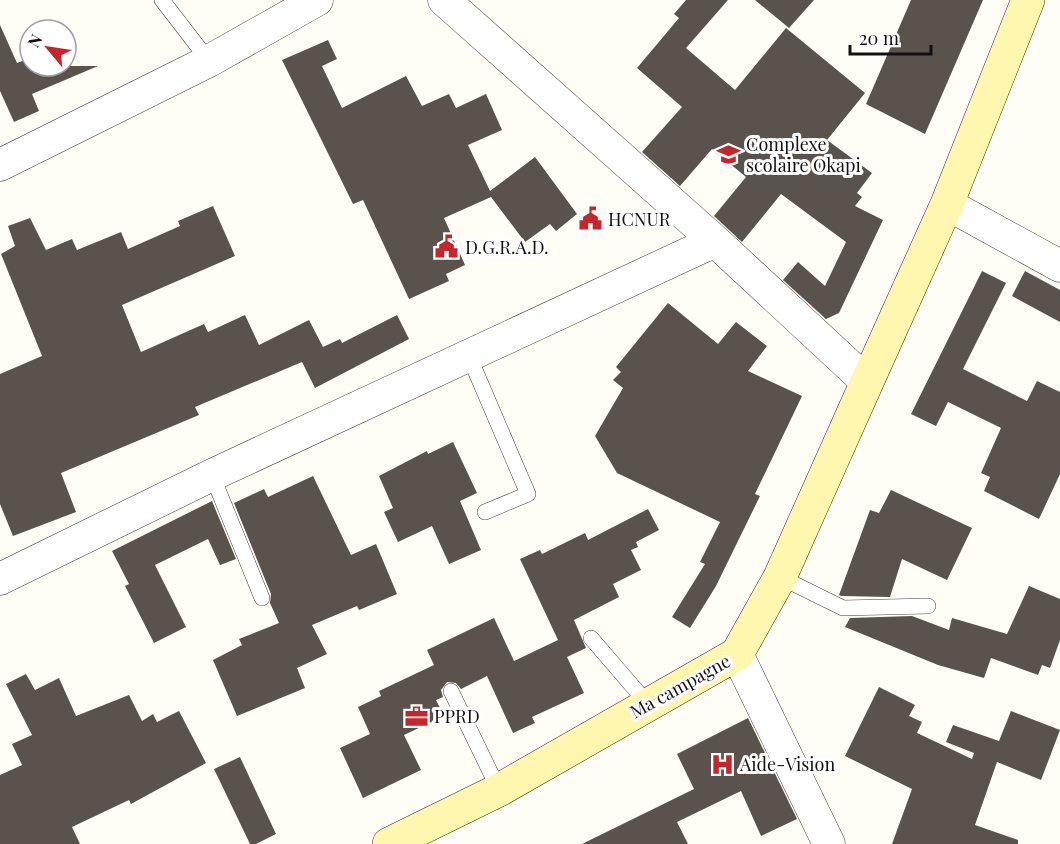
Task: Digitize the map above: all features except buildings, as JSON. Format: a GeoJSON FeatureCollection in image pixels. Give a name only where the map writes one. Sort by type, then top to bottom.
{"type":"FeatureCollection","features":[{"type":"Feature","properties":{"kind":"street"},"geometry":{"type":"LineString","coordinates":[[0,165],[209,61],[317,0]]}},
{"type":"Feature","properties":{"kind":"street"},"geometry":{"type":"LineString","coordinates":[[444,0],[715,242],[867,382]]}},
{"type":"Feature","properties":{"kind":"street","name":"Ma campagne"},"geometry":{"type":"LineString","coordinates":[[389,844],[499,790],[737,654],[780,577],[867,382],[946,204],[1028,0]]}},
{"type":"Feature","properties":{"kind":"street"},"geometry":{"type":"LineString","coordinates":[[946,204],[1060,266]]}},
{"type":"Feature","properties":{"kind":"street"},"geometry":{"type":"LineString","coordinates":[[0,579],[212,475],[715,242]]}},
{"type":"Feature","properties":{"kind":"street"},"geometry":{"type":"LineString","coordinates":[[737,654],[830,844]]}},
{"type":"Feature","properties":{"kind":"lane"},"geometry":{"type":"LineString","coordinates":[[162,0],[209,61]]}},
{"type":"Feature","properties":{"kind":"lane"},"geometry":{"type":"LineString","coordinates":[[469,356],[528,494],[485,512]]}},
{"type":"Feature","properties":{"kind":"lane"},"geometry":{"type":"LineString","coordinates":[[212,475],[262,598]]}},
{"type":"Feature","properties":{"kind":"lane"},"geometry":{"type":"LineString","coordinates":[[780,577],[843,608],[928,606]]}},
{"type":"Feature","properties":{"kind":"lane"},"geometry":{"type":"LineString","coordinates":[[591,638],[647,704]]}},
{"type":"Feature","properties":{"kind":"lane"},"geometry":{"type":"LineString","coordinates":[[451,691],[499,790]]}},
{"type":"Feature","properties":{"kind":"place","name":"Complexe scolaire Okapi"},"geometry":{"type":"Point","coordinates":[728,154]}},
{"type":"Feature","properties":{"kind":"place","name":"HCNUR"},"geometry":{"type":"Point","coordinates":[590,219]}},
{"type":"Feature","properties":{"kind":"place","name":"D.G.R.A.D."},"geometry":{"type":"Point","coordinates":[447,247]}},
{"type":"Feature","properties":{"kind":"place","name":"PPRD"},"geometry":{"type":"Point","coordinates":[416,716]}},
{"type":"Feature","properties":{"kind":"place","name":"Aide-Vision"},"geometry":{"type":"Point","coordinates":[722,764]}}]}
